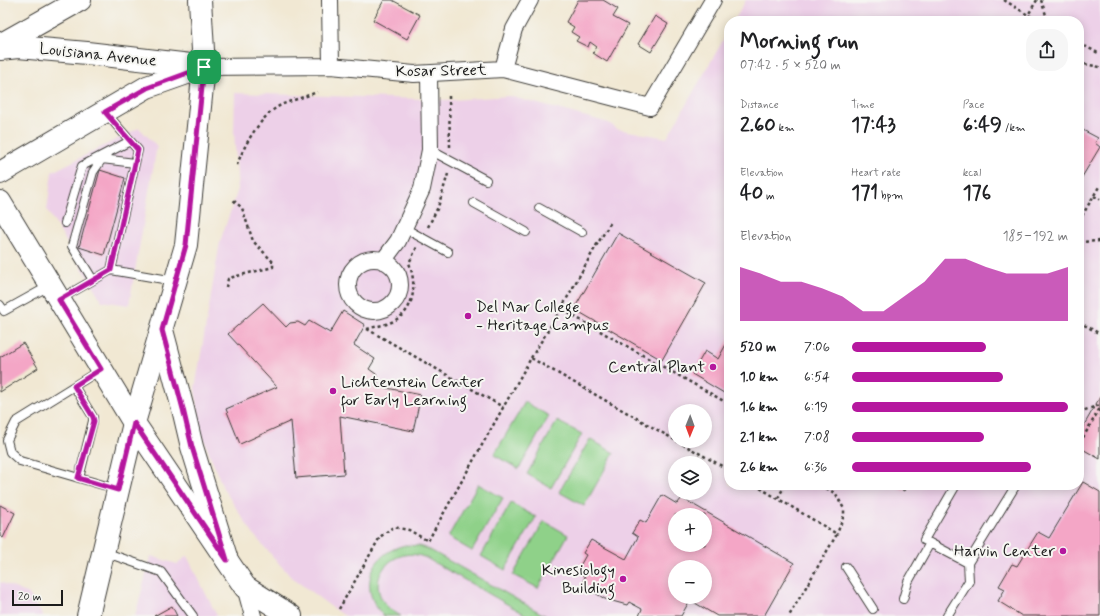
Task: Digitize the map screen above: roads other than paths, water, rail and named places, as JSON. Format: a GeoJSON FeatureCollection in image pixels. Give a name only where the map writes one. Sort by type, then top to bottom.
{"type":"FeatureCollection","features":[{"type":"Feature","properties":{"kind":"main road","name":"Louisiana Avenue"},"geometry":{"type":"LineString","coordinates":[[0,45],[57,9],[80,0]]}},
{"type":"Feature","properties":{"kind":"main road"},"geometry":{"type":"LineString","coordinates":[[88,616],[134,423],[186,245],[204,67],[200,0]]}},
{"type":"Feature","properties":{"kind":"main road","name":"Louisiana Avenue"},"geometry":{"type":"LineString","coordinates":[[0,49],[18,47],[87,53],[204,67]]}},
{"type":"Feature","properties":{"kind":"main road","name":"Louisiana Avenue"},"geometry":{"type":"LineString","coordinates":[[0,173],[147,88],[204,67]]}},
{"type":"Feature","properties":{"kind":"main road"},"geometry":{"type":"LineString","coordinates":[[0,202],[134,423],[245,586],[291,616]]}},
{"type":"Feature","properties":{"kind":"main road"},"geometry":{"type":"LineString","coordinates":[[162,330],[192,447],[227,560]]}},
{"type":"Feature","properties":{"kind":"street"},"geometry":{"type":"LineString","coordinates":[[330,0],[331,66]]}},
{"type":"Feature","properties":{"kind":"street"},"geometry":{"type":"LineString","coordinates":[[503,70],[514,29],[530,0]]}},
{"type":"Feature","properties":{"kind":"street","name":"Kosar Street"},"geometry":{"type":"LineString","coordinates":[[204,67],[331,66],[414,74],[503,70],[650,107],[713,0]]}},
{"type":"Feature","properties":{"kind":"street"},"geometry":{"type":"LineString","coordinates":[[383,261],[398,241],[422,189],[430,150],[429,74]]}},
{"type":"Feature","properties":{"kind":"street"},"geometry":{"type":"LineString","coordinates":[[245,586],[253,616]]}},
{"type":"Feature","properties":{"kind":"lane"},"geometry":{"type":"LineString","coordinates":[[105,112],[138,150],[111,270]]}},
{"type":"Feature","properties":{"kind":"lane"},"geometry":{"type":"LineString","coordinates":[[65,223],[82,166],[130,141]]}},
{"type":"Feature","properties":{"kind":"lane"},"geometry":{"type":"LineString","coordinates":[[430,150],[486,180]]}},
{"type":"Feature","properties":{"kind":"lane"},"geometry":{"type":"LineString","coordinates":[[93,280],[72,246],[94,172],[102,159],[135,163]]}},
{"type":"Feature","properties":{"kind":"lane"},"geometry":{"type":"LineString","coordinates":[[474,203],[526,232]]}},
{"type":"Feature","properties":{"kind":"lane"},"geometry":{"type":"LineString","coordinates":[[539,208],[582,232]]}},
{"type":"Feature","properties":{"kind":"lane"},"geometry":{"type":"LineString","coordinates":[[404,228],[448,252]]}},
{"type":"Feature","properties":{"kind":"lane"},"geometry":{"type":"LineString","coordinates":[[0,305],[4,311],[93,280],[111,270],[176,281]]}},
{"type":"Feature","properties":{"kind":"lane"},"geometry":{"type":"LineString","coordinates":[[101,369],[16,422],[7,440],[10,452],[20,461],[118,490]]}},
{"type":"Feature","properties":{"kind":"lane"},"geometry":{"type":"LineString","coordinates":[[74,386],[94,421],[78,478]]}},
{"type":"Feature","properties":{"kind":"lane"},"geometry":{"type":"LineString","coordinates":[[953,490],[924,540],[968,564]]}},
{"type":"Feature","properties":{"kind":"lane"},"geometry":{"type":"LineString","coordinates":[[947,616],[969,581],[968,564],[1013,490]]}},
{"type":"Feature","properties":{"kind":"lane"},"geometry":{"type":"LineString","coordinates":[[903,599],[908,582],[930,543]]}},
{"type":"Feature","properties":{"kind":"lane"},"geometry":{"type":"LineString","coordinates":[[103,552],[161,572],[190,614]]}},
{"type":"Feature","properties":{"kind":"lane"},"geometry":{"type":"LineString","coordinates":[[846,567],[874,610]]}},
{"type":"Feature","properties":{"kind":"place","name":"Del Mar College - Heritage Campus"},"geometry":{"type":"Point","coordinates":[468,316]}},
{"type":"Feature","properties":{"kind":"place","name":"Central Plant"},"geometry":{"type":"Point","coordinates":[713,367]}},
{"type":"Feature","properties":{"kind":"place","name":"Lichtenstein Center for Early Learning"},"geometry":{"type":"Point","coordinates":[333,391]}},
{"type":"Feature","properties":{"kind":"place","name":"Harvin Center"},"geometry":{"type":"Point","coordinates":[1063,551]}},
{"type":"Feature","properties":{"kind":"place","name":"Kinesiology Building"},"geometry":{"type":"Point","coordinates":[623,579]}}]}
